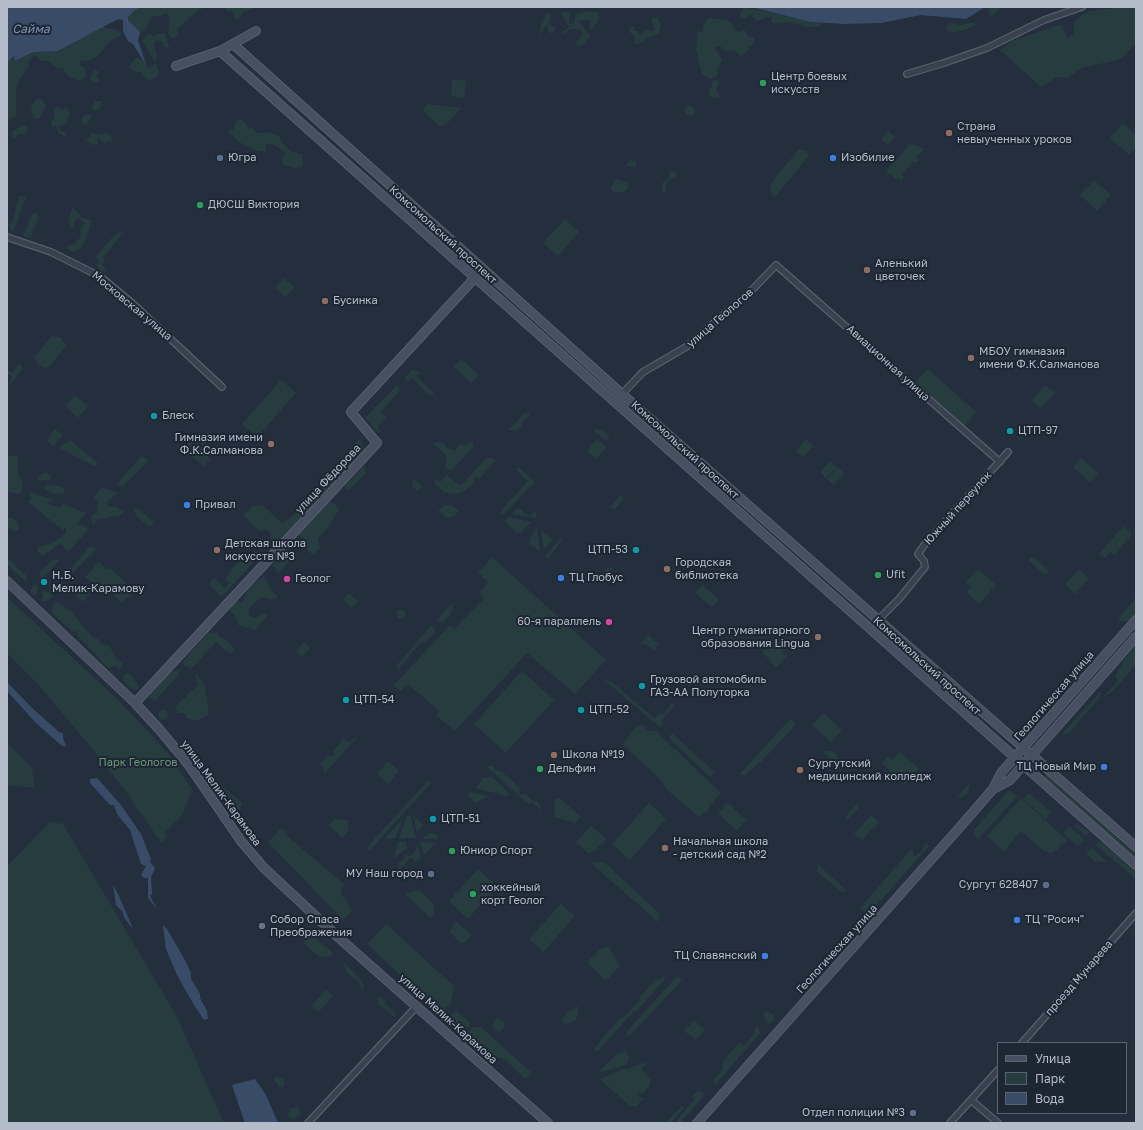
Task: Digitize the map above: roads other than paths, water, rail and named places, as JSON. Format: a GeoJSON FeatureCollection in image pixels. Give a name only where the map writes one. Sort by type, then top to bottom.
{"type":"FeatureCollection","features":[{"type":"Feature","properties":{"kind":"main road"},"geometry":{"type":"LineString","coordinates":[[176,66],[220,51],[256,31]]}},
{"type":"Feature","properties":{"kind":"main road","name":"Комсомольский проспект"},"geometry":{"type":"LineString","coordinates":[[234,44],[622,394],[1136,847]]}},
{"type":"Feature","properties":{"kind":"main road","name":"Комсомольский проспект"},"geometry":{"type":"LineString","coordinates":[[220,51],[1136,865]]}},
{"type":"Feature","properties":{"kind":"main road","name":"улица Фёдорова"},"geometry":{"type":"LineString","coordinates":[[135,703],[377,442],[351,412],[483,269]]}},
{"type":"Feature","properties":{"kind":"main road"},"geometry":{"type":"LineString","coordinates":[[681,461],[688,452]]}},
{"type":"Feature","properties":{"kind":"main road","name":"улица Мелик-Карамова"},"geometry":{"type":"LineString","coordinates":[[7,581],[135,703],[177,750],[241,841],[264,868],[548,1123]]}},
{"type":"Feature","properties":{"kind":"main road"},"geometry":{"type":"LineString","coordinates":[[832,596],[840,586]]}},
{"type":"Feature","properties":{"kind":"main road","name":"Геологическая улица"},"geometry":{"type":"LineString","coordinates":[[697,1123],[993,789],[1001,773],[1136,620]]}},
{"type":"Feature","properties":{"kind":"main road","name":"Геологическая улица"},"geometry":{"type":"LineString","coordinates":[[993,789],[1007,782],[1023,766],[1136,637]]}},
{"type":"Feature","properties":{"kind":"street"},"geometry":{"type":"LineString","coordinates":[[907,74],[944,64],[987,48],[1044,20],[1082,7]]}},
{"type":"Feature","properties":{"kind":"street","name":"Московская улица"},"geometry":{"type":"LineString","coordinates":[[7,237],[51,252],[101,277],[131,302],[222,387]]}},
{"type":"Feature","properties":{"kind":"street","name":"улица Геологов"},"geometry":{"type":"LineString","coordinates":[[622,394],[643,372],[686,347],[753,289],[776,265]]}},
{"type":"Feature","properties":{"kind":"street","name":"Авиационная улица"},"geometry":{"type":"LineString","coordinates":[[776,265],[1000,462]]}},
{"type":"Feature","properties":{"kind":"street","name":"Южный переулок"},"geometry":{"type":"LineString","coordinates":[[878,620],[899,599],[925,567],[924,561],[918,554],[925,544],[1008,452]]}},
{"type":"Feature","properties":{"kind":"street","name":"проезд Мунарева"},"geometry":{"type":"LineString","coordinates":[[1023,1042],[1136,913]]}},
{"type":"Feature","properties":{"kind":"street"},"geometry":{"type":"LineString","coordinates":[[308,1123],[417,1006]]}},
{"type":"Feature","properties":{"kind":"street"},"geometry":{"type":"LineString","coordinates":[[950,1123],[997,1071]]}},
{"type":"Feature","properties":{"kind":"street"},"geometry":{"type":"LineString","coordinates":[[971,1100],[998,1123]]}},
{"type":"Feature","properties":{"kind":"water","name":"Сайма"},"geometry":{"type":"Polygon","coordinates":[[[7,7],[143,7],[135,10],[128,17],[128,20],[140,32],[138,40],[146,65],[133,44],[128,41],[123,31],[123,20],[118,19],[58,51],[33,52],[15,61],[14,56],[7,63],[7,7]]]}},
{"type":"Feature","properties":{"kind":"water"},"geometry":{"type":"Polygon","coordinates":[[[751,7],[985,7],[966,19],[921,15],[881,23],[844,24],[811,22],[751,7]]]}},
{"type":"Feature","properties":{"kind":"water"},"geometry":{"type":"Polygon","coordinates":[[[7,682],[32,708],[59,732],[63,733],[66,746],[62,746],[35,722],[7,691],[7,682]]]}},
{"type":"Feature","properties":{"kind":"water"},"geometry":{"type":"Polygon","coordinates":[[[97,778],[121,805],[141,834],[151,859],[150,862],[155,868],[151,877],[152,894],[150,896],[157,909],[148,898],[148,878],[144,878],[141,875],[146,866],[141,864],[130,830],[117,814],[114,805],[110,805],[90,783],[90,779],[97,778]]]}},
{"type":"Feature","properties":{"kind":"water"},"geometry":{"type":"Polygon","coordinates":[[[113,885],[133,929],[125,919],[122,911],[116,905],[113,885]]]}},
{"type":"Feature","properties":{"kind":"water"},"geometry":{"type":"Polygon","coordinates":[[[163,925],[167,929],[186,962],[191,973],[191,979],[200,994],[200,998],[207,1011],[208,1019],[204,1020],[177,975],[166,949],[163,925]]]}},
{"type":"Feature","properties":{"kind":"water"},"geometry":{"type":"Polygon","coordinates":[[[255,1079],[266,1095],[278,1123],[245,1123],[232,1085],[255,1079]]]}},
{"type":"Feature","properties":{"kind":"place","name":"Центр боевых искусств"},"geometry":{"type":"Point","coordinates":[763,83]}},
{"type":"Feature","properties":{"kind":"place","name":"Страна невыученных уроков"},"geometry":{"type":"Point","coordinates":[949,133]}},
{"type":"Feature","properties":{"kind":"place","name":"Югра"},"geometry":{"type":"Point","coordinates":[220,158]}},
{"type":"Feature","properties":{"kind":"place","name":"Изобилие"},"geometry":{"type":"Point","coordinates":[833,158]}},
{"type":"Feature","properties":{"kind":"place","name":"ДЮСШ Виктория"},"geometry":{"type":"Point","coordinates":[200,205]}},
{"type":"Feature","properties":{"kind":"place","name":"Аленький цветочек"},"geometry":{"type":"Point","coordinates":[867,270]}},
{"type":"Feature","properties":{"kind":"place","name":"Бусинка"},"geometry":{"type":"Point","coordinates":[325,301]}},
{"type":"Feature","properties":{"kind":"place","name":"МБОУ гимназия имени Ф.К.Салманова"},"geometry":{"type":"Point","coordinates":[971,358]}},
{"type":"Feature","properties":{"kind":"place","name":"Блеск"},"geometry":{"type":"Point","coordinates":[154,416]}},
{"type":"Feature","properties":{"kind":"place","name":"ЦТП-97"},"geometry":{"type":"Point","coordinates":[1010,431]}},
{"type":"Feature","properties":{"kind":"place","name":"Гимназия имени Ф.К.Салманова"},"geometry":{"type":"Point","coordinates":[271,444]}},
{"type":"Feature","properties":{"kind":"place","name":"Привал"},"geometry":{"type":"Point","coordinates":[187,505]}},
{"type":"Feature","properties":{"kind":"place","name":"Детская школа искусств №3"},"geometry":{"type":"Point","coordinates":[217,550]}},
{"type":"Feature","properties":{"kind":"place","name":"ЦТП-53"},"geometry":{"type":"Point","coordinates":[636,550]}},
{"type":"Feature","properties":{"kind":"place","name":"Городская библиотека"},"geometry":{"type":"Point","coordinates":[667,569]}},
{"type":"Feature","properties":{"kind":"place","name":"Ufit"},"geometry":{"type":"Point","coordinates":[878,575]}},
{"type":"Feature","properties":{"kind":"place","name":"ТЦ Глобус"},"geometry":{"type":"Point","coordinates":[561,578]}},
{"type":"Feature","properties":{"kind":"place","name":"Геолог"},"geometry":{"type":"Point","coordinates":[287,579]}},
{"type":"Feature","properties":{"kind":"place","name":"Н.Б. Мелик-Карамову"},"geometry":{"type":"Point","coordinates":[44,582]}},
{"type":"Feature","properties":{"kind":"place","name":"60-я параллель"},"geometry":{"type":"Point","coordinates":[609,622]}},
{"type":"Feature","properties":{"kind":"place","name":"Центр гуманитарного образования Lingua"},"geometry":{"type":"Point","coordinates":[818,637]}},
{"type":"Feature","properties":{"kind":"place","name":"Грузовой автомобиль ГАЗ-АА Полуторка"},"geometry":{"type":"Point","coordinates":[642,686]}},
{"type":"Feature","properties":{"kind":"place","name":"ЦТП-54"},"geometry":{"type":"Point","coordinates":[346,700]}},
{"type":"Feature","properties":{"kind":"place","name":"ЦТП-52"},"geometry":{"type":"Point","coordinates":[581,710]}},
{"type":"Feature","properties":{"kind":"place","name":"Школа №19"},"geometry":{"type":"Point","coordinates":[554,755]}},
{"type":"Feature","properties":{"kind":"place","name":"ТЦ Новый Мир"},"geometry":{"type":"Point","coordinates":[1104,767]}},
{"type":"Feature","properties":{"kind":"place","name":"Дельфин"},"geometry":{"type":"Point","coordinates":[540,769]}},
{"type":"Feature","properties":{"kind":"place","name":"Сургутский медицинский колледж"},"geometry":{"type":"Point","coordinates":[800,770]}},
{"type":"Feature","properties":{"kind":"place","name":"ЦТП-51"},"geometry":{"type":"Point","coordinates":[433,819]}},
{"type":"Feature","properties":{"kind":"place","name":"Начальная школа - детский сад №2"},"geometry":{"type":"Point","coordinates":[665,848]}},
{"type":"Feature","properties":{"kind":"place","name":"Юниор Спорт"},"geometry":{"type":"Point","coordinates":[452,851]}},
{"type":"Feature","properties":{"kind":"place","name":"МУ Наш город"},"geometry":{"type":"Point","coordinates":[431,874]}},
{"type":"Feature","properties":{"kind":"place","name":"Сургут 628407"},"geometry":{"type":"Point","coordinates":[1046,885]}},
{"type":"Feature","properties":{"kind":"place","name":"хоккейный корт Геолог"},"geometry":{"type":"Point","coordinates":[473,894]}},
{"type":"Feature","properties":{"kind":"place","name":"ТЦ \"Росич\""},"geometry":{"type":"Point","coordinates":[1017,920]}},
{"type":"Feature","properties":{"kind":"place","name":"Собор Спаса Преображения"},"geometry":{"type":"Point","coordinates":[262,926]}},
{"type":"Feature","properties":{"kind":"place","name":"ТЦ Славянский"},"geometry":{"type":"Point","coordinates":[765,956]}},
{"type":"Feature","properties":{"kind":"place","name":"Отдел полиции №3"},"geometry":{"type":"Point","coordinates":[913,1113]}},
{"type":"Feature","properties":{"kind":"park label","name":"Парк Геологов"},"geometry":{"type":"Point","coordinates":[138,763]}}]}
